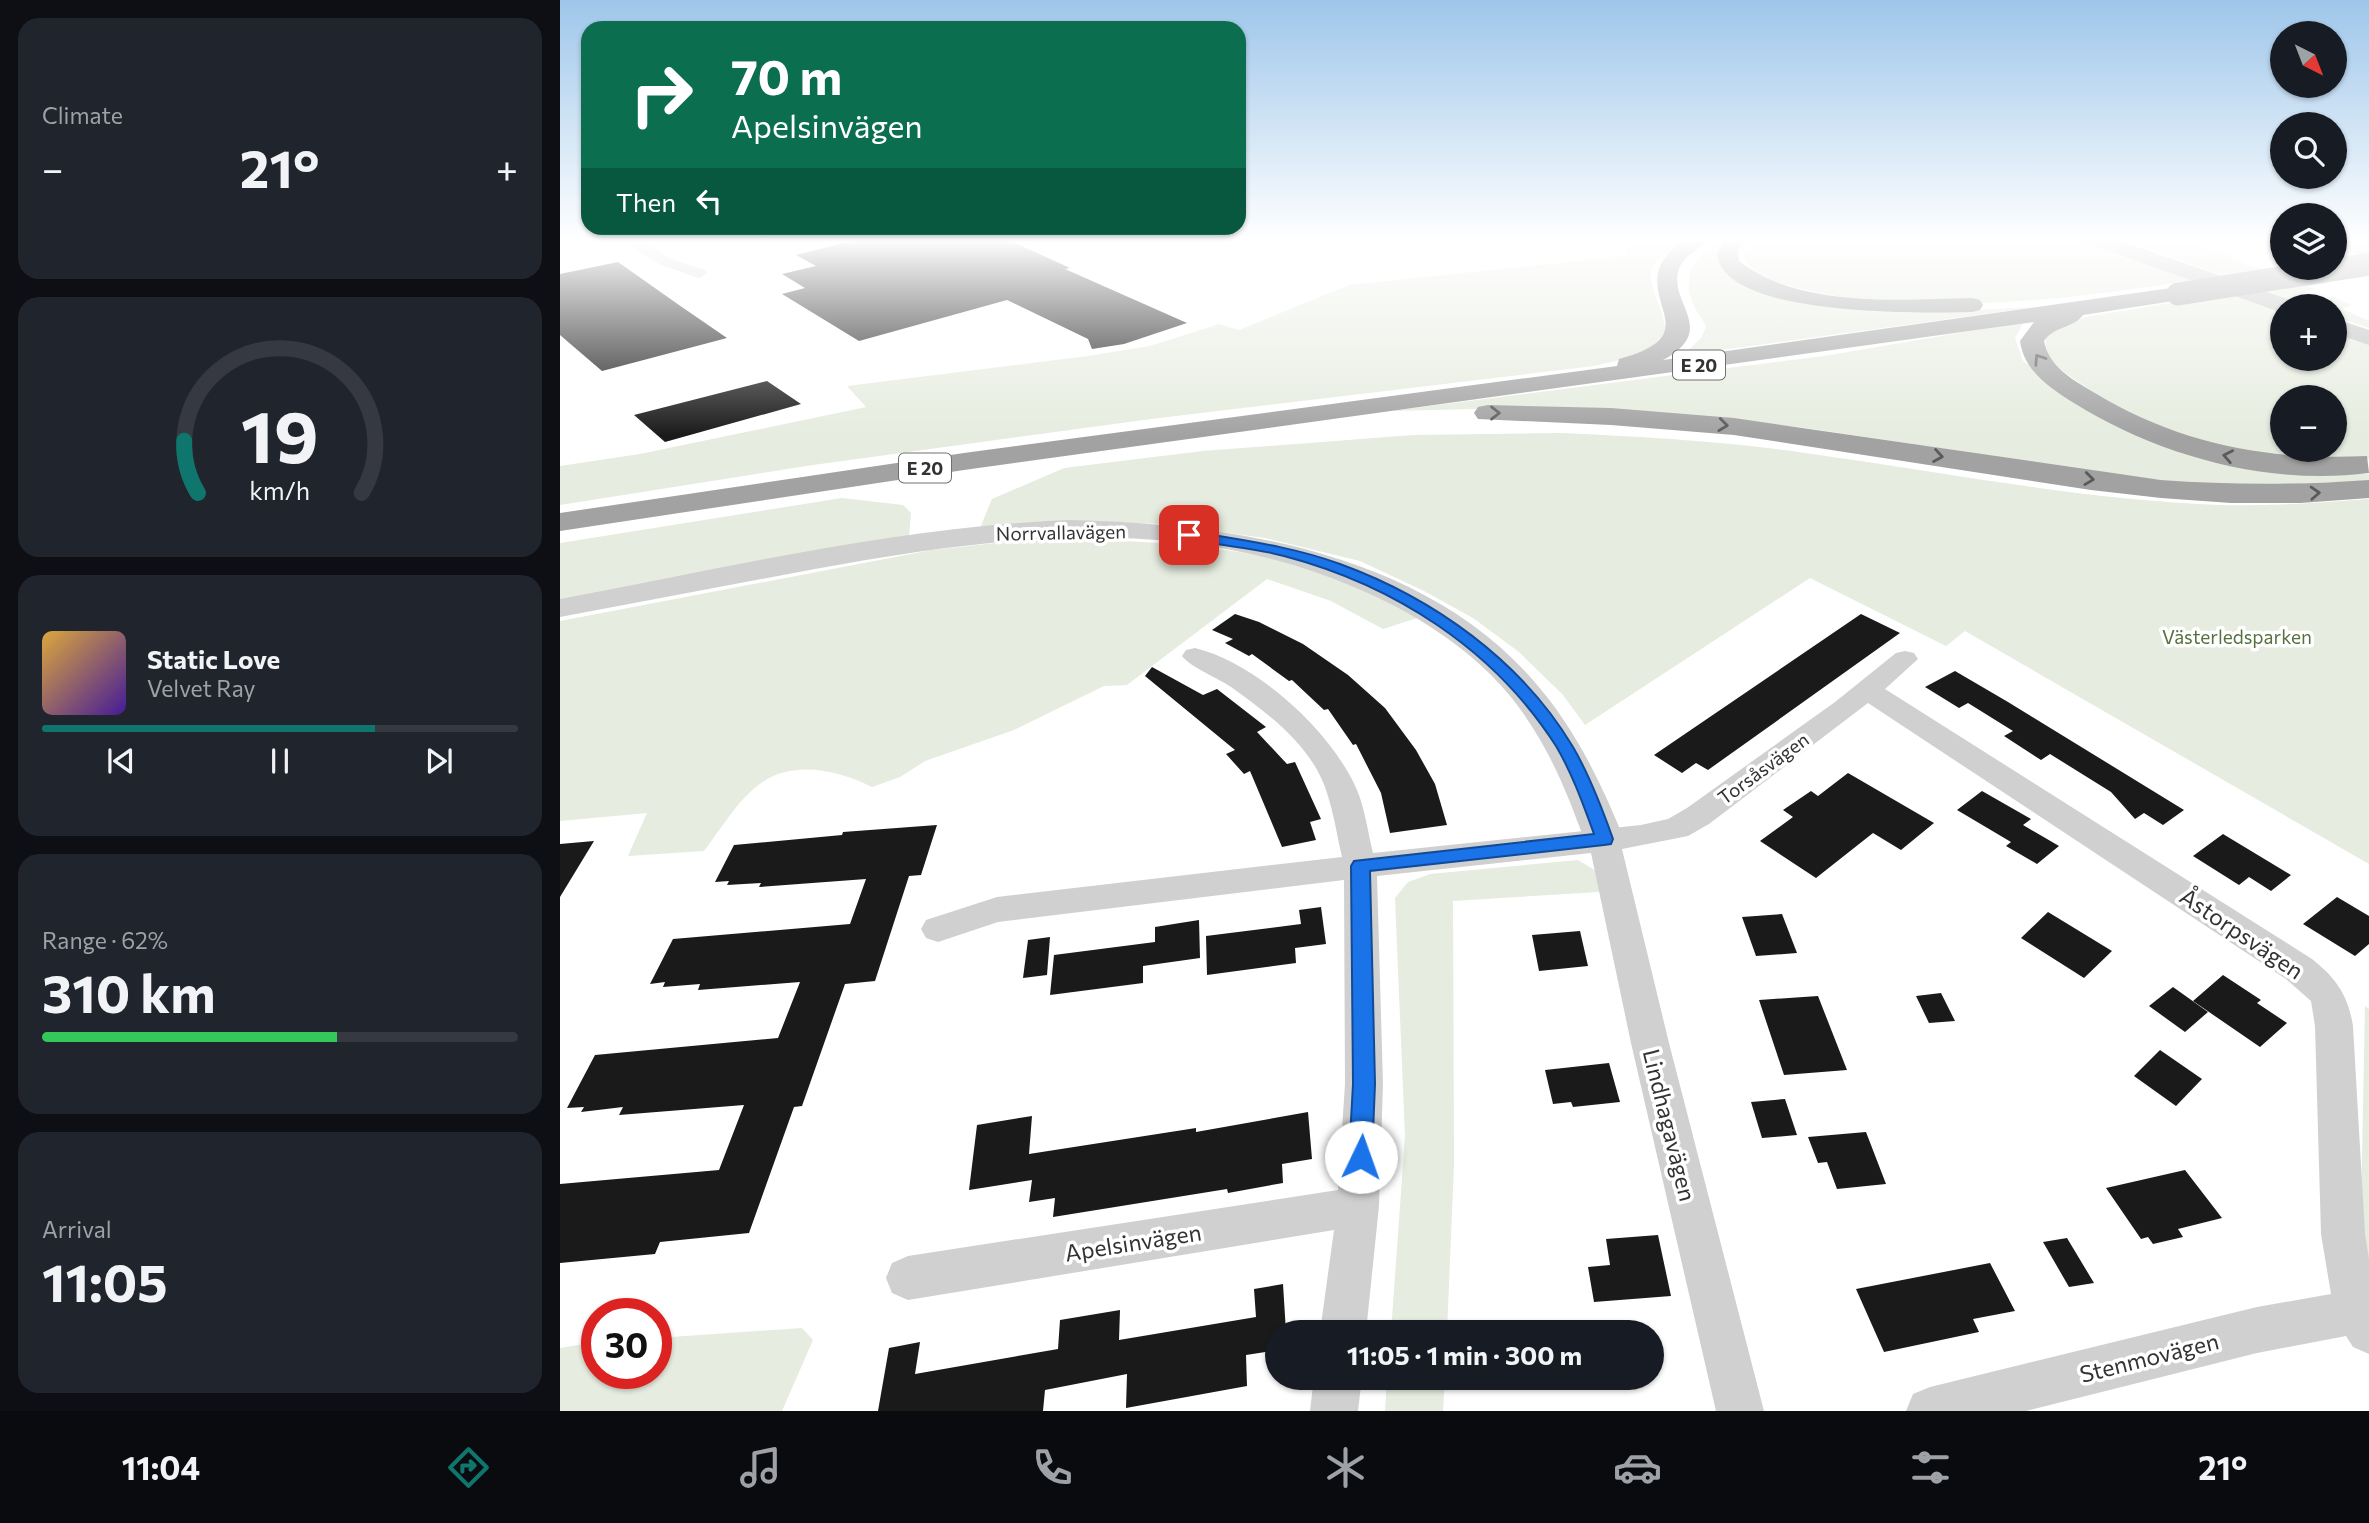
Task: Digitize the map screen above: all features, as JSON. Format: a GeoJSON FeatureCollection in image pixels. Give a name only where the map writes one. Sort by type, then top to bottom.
{"type":"FeatureCollection","features":[{"type":"Feature","properties":{"kind":"highway","name":"E 20"},"geometry":{"type":"LineString","coordinates":[[1594,373],[1650,358],[1674,339],[1679,325],[1672,304]]}},
{"type":"Feature","properties":{"kind":"highway","name":"E 20"},"geometry":{"type":"LineString","coordinates":[[1859,304],[1949,306],[2034,304]]}},
{"type":"Feature","properties":{"kind":"highway","name":"E 20"},"geometry":{"type":"LineString","coordinates":[[560,511],[1124,429],[1594,373],[2093,304]]}},
{"type":"Feature","properties":{"kind":"highway","name":"E 20"},"geometry":{"type":"LineString","coordinates":[[560,522],[816,483],[1735,360],[2094,304]]}},
{"type":"Feature","properties":{"kind":"highway","name":"E 20"},"geometry":{"type":"LineString","coordinates":[[2101,304],[2043,326],[2032,341],[2032,349],[2043,367],[2102,410],[2151,433],[2212,452],[2289,465],[2369,465]]}},
{"type":"Feature","properties":{"kind":"highway","name":"E 20"},"geometry":{"type":"LineString","coordinates":[[1291,418],[1328,419],[1447,413],[1627,416],[1803,435],[2133,485],[2271,494],[2369,489]]}},
{"type":"Feature","properties":{"kind":"main road"},"geometry":{"type":"LineString","coordinates":[[2347,330],[2369,338]]}},
{"type":"Feature","properties":{"kind":"street","name":"Norrvallavägen"},"geometry":{"type":"LineString","coordinates":[[560,608],[895,546],[1008,531],[1088,528],[1159,532],[1227,540],[1283,551],[1334,566],[1401,598],[1451,626],[1502,668],[1524,692],[1565,748],[1589,798],[1604,839]]}},
{"type":"Feature","properties":{"kind":"street"},"geometry":{"type":"LineString","coordinates":[[1195,656],[1248,685],[1297,724],[1316,745],[1342,791],[1360,866],[1364,1084],[1358,1206],[1344,1320]]}},
{"type":"Feature","properties":{"kind":"street","name":"Torsåsvägen"},"geometry":{"type":"LineString","coordinates":[[1604,839],[1661,832],[1677,828],[1698,816],[1845,708],[1905,659]]}},
{"type":"Feature","properties":{"kind":"street","name":"Åstorpsvägen"},"geometry":{"type":"LineString","coordinates":[[1865,690],[1924,725],[2299,969],[2331,999],[2343,1234],[2365,1316]]}},
{"type":"Feature","properties":{"kind":"street"},"geometry":{"type":"LineString","coordinates":[[938,929],[997,910],[1604,839]]}},
{"type":"Feature","properties":{"kind":"street","name":"Lindhagavägen"},"geometry":{"type":"LineString","coordinates":[[1604,839],[1650,1043],[1740,1411]]}},
{"type":"Feature","properties":{"kind":"street","name":"Apelsinvägen"},"geometry":{"type":"LineString","coordinates":[[908,1278],[1358,1206]]}},
{"type":"Feature","properties":{"kind":"street","name":"Stenmovägen"},"geometry":{"type":"LineString","coordinates":[[1930,1411],[2257,1330],[2365,1316]]}},
{"type":"Feature","properties":{"kind":"street"},"geometry":{"type":"LineString","coordinates":[[1334,1411],[1336,1390]]}},
{"type":"Feature","properties":{"kind":"green space"},"geometry":{"type":"Polygon","coordinates":[[[1303,304],[1658,304],[1666,329],[1645,351],[1594,366],[1151,419],[813,465],[560,505],[560,466],[640,454],[866,407],[847,386],[1150,346],[1219,324],[1239,330],[1303,304]]]}},
{"type":"Feature","properties":{"kind":"green space"},"geometry":{"type":"Polygon","coordinates":[[[1693,304],[1884,304],[1939,312],[2036,307],[1684,355],[1701,338],[1706,327],[1693,304]]]}},
{"type":"Feature","properties":{"kind":"green space"},"geometry":{"type":"Polygon","coordinates":[[[2165,304],[2266,304],[2270,305],[2270,371],[2347,371],[2347,335],[2369,344],[2369,459],[2347,460],[2347,385],[2270,385],[2270,455],[2255,453],[2182,434],[2112,403],[2060,369],[2047,351],[2046,335],[2086,317],[2165,304]]]}},
{"type":"Feature","properties":{"kind":"green space"},"geometry":{"type":"Polygon","coordinates":[[[2347,311],[2369,321],[2369,328],[2347,321],[2347,311]]]}},
{"type":"Feature","properties":{"kind":"green space"},"geometry":{"type":"Polygon","coordinates":[[[2024,322],[2015,338],[2023,361],[2082,403],[2301,473],[2369,474],[2369,481],[2221,486],[2133,477],[1806,428],[1728,419],[1551,407],[1391,411],[1824,356],[2024,322]]]}},
{"type":"Feature","properties":{"kind":"green space","name":"Västerledsparken"},"geometry":{"type":"Polygon","coordinates":[[[1562,433],[1744,445],[2064,491],[2169,502],[2258,505],[2369,499],[2369,864],[1965,631],[1946,646],[1810,578],[1585,725],[1563,695],[1519,652],[1473,618],[1360,561],[1265,538],[1162,524],[1081,521],[980,528],[992,499],[1064,468],[1203,451],[1413,435],[1562,433]]]}},
{"type":"Feature","properties":{"kind":"green space"},"geometry":{"type":"Polygon","coordinates":[[[842,498],[903,505],[911,513],[909,537],[560,603],[560,543],[842,498]]]}},
{"type":"Feature","properties":{"kind":"green space"},"geometry":{"type":"Polygon","coordinates":[[[1088,539],[1208,548],[1268,557],[1326,573],[1384,599],[1417,618],[1383,629],[1331,601],[1267,579],[1127,685],[1104,686],[1014,730],[925,761],[900,777],[872,787],[847,776],[804,769],[790,771],[764,781],[731,813],[704,851],[628,856],[647,813],[560,821],[560,621],[932,550],[1005,542],[1088,539]]]}},
{"type":"Feature","properties":{"kind":"green space"},"geometry":{"type":"Polygon","coordinates":[[[1578,860],[1598,872],[1599,892],[1453,901],[1454,1164],[1448,1320],[1392,1320],[1405,1136],[1395,898],[1408,882],[1430,874],[1578,860]]]}},
{"type":"Feature","properties":{"kind":"green space"},"geometry":{"type":"Polygon","coordinates":[[[2365,1006],[2369,1009],[2369,1259],[2360,1263],[2365,1006]]]}},
{"type":"Feature","properties":{"kind":"green space"},"geometry":{"type":"Polygon","coordinates":[[[802,1328],[813,1340],[782,1411],[560,1411],[560,1348],[581,1345],[581,1389],[672,1389],[672,1337],[802,1328]]]}},
{"type":"Feature","properties":{"kind":"green space"},"geometry":{"type":"Polygon","coordinates":[[[1386,1390],[1444,1390],[1443,1411],[1385,1411],[1386,1390]]]}},
{"type":"Feature","properties":{"kind":"building"},"geometry":{"type":"Polygon","coordinates":[[[560,304],[678,304],[727,338],[602,371],[560,335],[560,304]]]}},
{"type":"Feature","properties":{"kind":"building"},"geometry":{"type":"Polygon","coordinates":[[[798,304],[993,304],[859,341],[798,304]]]}},
{"type":"Feature","properties":{"kind":"building"},"geometry":{"type":"Polygon","coordinates":[[[1015,304],[1144,304],[1187,323],[1124,344],[1092,349],[1088,339],[1015,304]]]}},
{"type":"Feature","properties":{"kind":"building"},"geometry":{"type":"Polygon","coordinates":[[[767,381],[801,404],[665,442],[634,415],[767,381]]]}},
{"type":"Feature","properties":{"kind":"building"},"geometry":{"type":"Polygon","coordinates":[[[1235,614],[1259,622],[1303,644],[1348,675],[1385,708],[1416,750],[1435,784],[1447,825],[1390,833],[1381,793],[1356,744],[1353,745],[1328,709],[1324,710],[1292,680],[1289,681],[1252,654],[1249,656],[1225,643],[1233,639],[1212,630],[1235,614]]]}},
{"type":"Feature","properties":{"kind":"building"},"geometry":{"type":"Polygon","coordinates":[[[1861,614],[1900,633],[1708,770],[1696,763],[1682,773],[1654,755],[1861,614]]]}},
{"type":"Feature","properties":{"kind":"building"},"geometry":{"type":"Polygon","coordinates":[[[1152,667],[1203,695],[1217,689],[1266,727],[1257,732],[1287,764],[1295,762],[1321,819],[1310,822],[1316,840],[1282,847],[1250,771],[1244,774],[1226,754],[1235,750],[1145,676],[1152,667]]]}},
{"type":"Feature","properties":{"kind":"building"},"geometry":{"type":"Polygon","coordinates":[[[1955,671],[2184,810],[2163,825],[2144,813],[2135,819],[2111,792],[2050,754],[2041,760],[2004,736],[2013,731],[1968,703],[1959,708],[1925,687],[1955,671]]]}},
{"type":"Feature","properties":{"kind":"building"},"geometry":{"type":"Polygon","coordinates":[[[1848,773],[1934,823],[1901,850],[1873,833],[1816,878],[1760,841],[1793,817],[1783,810],[1811,791],[1818,796],[1848,773]]]}},
{"type":"Feature","properties":{"kind":"building"},"geometry":{"type":"Polygon","coordinates":[[[1982,791],[2031,819],[2023,825],[2059,846],[2037,864],[2006,846],[2011,842],[1957,810],[1982,791]]]}},
{"type":"Feature","properties":{"kind":"building"},"geometry":{"type":"Polygon","coordinates":[[[937,825],[921,875],[909,876],[875,981],[845,984],[802,1106],[794,1107],[749,1233],[660,1242],[655,1254],[560,1263],[560,1184],[719,1170],[744,1105],[619,1115],[623,1107],[581,1112],[584,1107],[567,1108],[595,1055],[778,1038],[800,982],[698,990],[700,984],[663,987],[665,982],[650,984],[673,939],[850,924],[866,879],[759,887],[761,883],[727,885],[729,881],[715,882],[734,845],[842,835],[843,832],[937,825]]]}},
{"type":"Feature","properties":{"kind":"building"},"geometry":{"type":"Polygon","coordinates":[[[2223,834],[2291,875],[2271,891],[2249,877],[2239,885],[2193,856],[2223,834]]]}},
{"type":"Feature","properties":{"kind":"building"},"geometry":{"type":"Polygon","coordinates":[[[594,841],[560,897],[560,844],[594,841]]]}},
{"type":"Feature","properties":{"kind":"building"},"geometry":{"type":"Polygon","coordinates":[[[2337,897],[2369,916],[2369,944],[2355,956],[2303,924],[2337,897]]]}},
{"type":"Feature","properties":{"kind":"building"},"geometry":{"type":"Polygon","coordinates":[[[1321,907],[1326,944],[1295,948],[1296,963],[1207,975],[1206,936],[1301,924],[1299,910],[1321,907]]]}},
{"type":"Feature","properties":{"kind":"building"},"geometry":{"type":"Polygon","coordinates":[[[2048,912],[2112,951],[2084,978],[2021,938],[2048,912]]]}},
{"type":"Feature","properties":{"kind":"building"},"geometry":{"type":"Polygon","coordinates":[[[1782,914],[1797,953],[1756,956],[1742,917],[1782,914]]]}},
{"type":"Feature","properties":{"kind":"building"},"geometry":{"type":"Polygon","coordinates":[[[1199,920],[1200,958],[1143,966],[1143,983],[1050,995],[1054,955],[1155,942],[1155,927],[1199,920]]]}},
{"type":"Feature","properties":{"kind":"building"},"geometry":{"type":"Polygon","coordinates":[[[1580,931],[1588,966],[1539,971],[1532,935],[1580,931]]]}},
{"type":"Feature","properties":{"kind":"building"},"geometry":{"type":"Polygon","coordinates":[[[1050,937],[1047,975],[1023,978],[1028,940],[1050,937]]]}},
{"type":"Feature","properties":{"kind":"building"},"geometry":{"type":"Polygon","coordinates":[[[2223,975],[2261,1000],[2257,1003],[2287,1023],[2260,1047],[2193,1001],[2223,975]]]}},
{"type":"Feature","properties":{"kind":"building"},"geometry":{"type":"Polygon","coordinates":[[[2173,987],[2208,1012],[2185,1032],[2149,1006],[2173,987]]]}},
{"type":"Feature","properties":{"kind":"building"},"geometry":{"type":"Polygon","coordinates":[[[1941,993],[1955,1021],[1929,1023],[1916,996],[1941,993]]]}},
{"type":"Feature","properties":{"kind":"building"},"geometry":{"type":"Polygon","coordinates":[[[1818,996],[1847,1070],[1784,1075],[1759,1000],[1818,996]]]}},
{"type":"Feature","properties":{"kind":"building"},"geometry":{"type":"Polygon","coordinates":[[[2160,1050],[2202,1079],[2176,1106],[2134,1076],[2160,1050]]]}},
{"type":"Feature","properties":{"kind":"building"},"geometry":{"type":"Polygon","coordinates":[[[1609,1063],[1620,1102],[1573,1107],[1571,1102],[1553,1104],[1545,1070],[1609,1063]]]}},
{"type":"Feature","properties":{"kind":"building"},"geometry":{"type":"Polygon","coordinates":[[[1785,1099],[1797,1135],[1762,1138],[1751,1102],[1785,1099]]]}},
{"type":"Feature","properties":{"kind":"building"},"geometry":{"type":"Polygon","coordinates":[[[1308,1112],[1312,1159],[1282,1164],[1283,1183],[1228,1193],[1227,1189],[1053,1217],[1055,1198],[1029,1202],[1032,1180],[969,1190],[977,1125],[1032,1116],[1029,1154],[1196,1128],[1196,1132],[1308,1112]]]}},
{"type":"Feature","properties":{"kind":"building"},"geometry":{"type":"Polygon","coordinates":[[[1866,1132],[1886,1184],[1837,1189],[1827,1162],[1818,1163],[1808,1137],[1866,1132]]]}},
{"type":"Feature","properties":{"kind":"building"},"geometry":{"type":"Polygon","coordinates":[[[2185,1170],[2222,1218],[2178,1229],[2183,1237],[2153,1244],[2148,1237],[2141,1239],[2106,1188],[2185,1170]]]}},
{"type":"Feature","properties":{"kind":"building"},"geometry":{"type":"Polygon","coordinates":[[[1658,1235],[1671,1296],[1594,1302],[1588,1267],[1610,1265],[1606,1239],[1658,1235]]]}},
{"type":"Feature","properties":{"kind":"building"},"geometry":{"type":"Polygon","coordinates":[[[2067,1238],[2094,1283],[2069,1287],[2043,1242],[2067,1238]]]}},
{"type":"Feature","properties":{"kind":"building"},"geometry":{"type":"Polygon","coordinates":[[[1990,1263],[2015,1311],[1973,1319],[1979,1332],[1884,1352],[1856,1289],[1990,1263]]]}},
{"type":"Feature","properties":{"kind":"building"},"geometry":{"type":"Polygon","coordinates":[[[1283,1284],[1285,1320],[1265,1320],[1265,1352],[1246,1355],[1247,1386],[1126,1408],[1127,1374],[1045,1390],[1043,1411],[878,1411],[889,1348],[920,1342],[915,1374],[1058,1349],[1060,1320],[1120,1310],[1119,1340],[1256,1317],[1254,1289],[1283,1284]]]}},
{"type":"Feature","properties":{"kind":"route"},"geometry":{"type":"LineString","coordinates":[[1189,535],[1283,551],[1334,566],[1373,583],[1451,626],[1502,668],[1543,716],[1565,748],[1589,798],[1604,839],[1360,866],[1364,1084],[1361,1157]]}}]}
